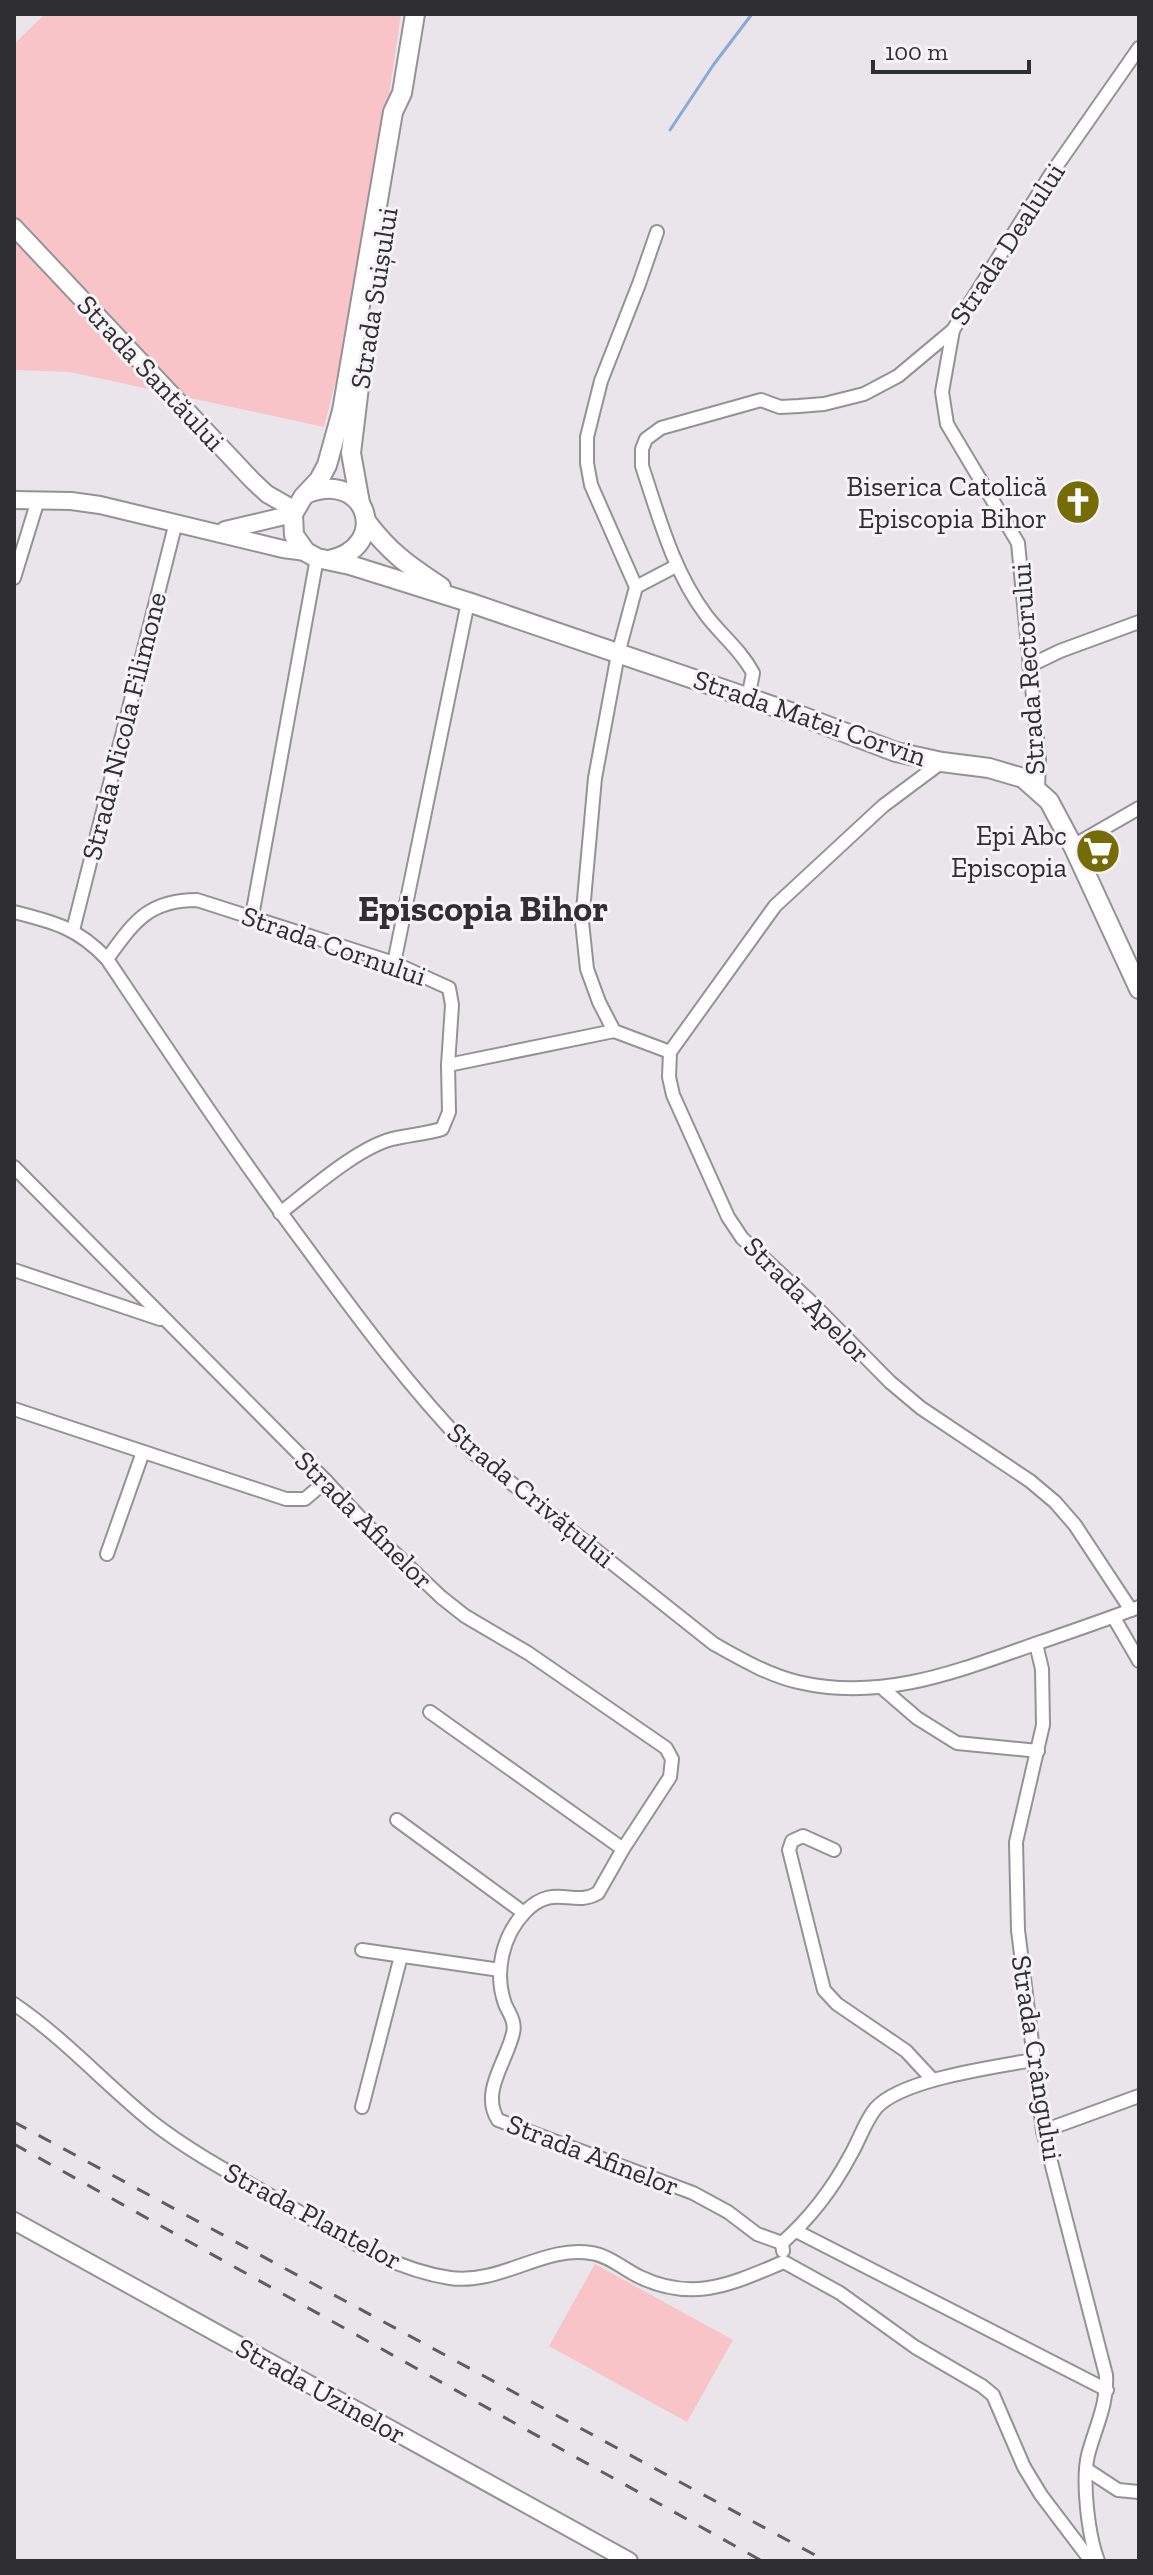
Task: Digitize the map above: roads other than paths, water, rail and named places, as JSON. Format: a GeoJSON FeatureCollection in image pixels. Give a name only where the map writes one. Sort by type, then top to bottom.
{"type":"FeatureCollection","features":[{"type":"Feature","properties":{"kind":"main road","name":"Strada Suișului"},"geometry":{"type":"LineString","coordinates":[[308,493],[327,465],[342,411],[393,112],[402,93],[415,14]]}},
{"type":"Feature","properties":{"kind":"main road","name":"Strada Suișului"},"geometry":{"type":"LineString","coordinates":[[360,503],[352,469],[352,436],[405,114],[402,93]]}},
{"type":"Feature","properties":{"kind":"main road"},"geometry":{"type":"LineString","coordinates":[[326,487],[336,488],[354,496],[360,503],[366,531],[348,555],[317,557],[294,535],[294,512],[308,493],[326,487]]}},
{"type":"Feature","properties":{"kind":"main road","name":"Strada Matei Corvin"},"geometry":{"type":"LineString","coordinates":[[366,521],[399,560],[464,600]]}},
{"type":"Feature","properties":{"kind":"main road","name":"Strada Matei Corvin"},"geometry":{"type":"LineString","coordinates":[[317,557],[464,600],[896,752],[989,768],[1023,778],[1038,789]]}},
{"type":"Feature","properties":{"kind":"main road"},"geometry":{"type":"LineString","coordinates":[[1038,789],[1049,801],[1073,846],[1139,989]]}},
{"type":"Feature","properties":{"kind":"street","name":"Strada Dealului"},"geometry":{"type":"LineString","coordinates":[[748,698],[753,673],[747,661],[706,614],[676,566],[642,466],[642,449],[646,439],[661,428],[761,400],[780,407],[824,404],[864,394],[898,376],[953,330],[1051,174],[1139,48]]}},
{"type":"Feature","properties":{"kind":"street","name":"Strada Santăului"},"geometry":{"type":"LineString","coordinates":[[14,227],[252,480],[294,512]]}},
{"type":"Feature","properties":{"kind":"street"},"geometry":{"type":"LineString","coordinates":[[614,1031],[587,969],[582,922],[595,778],[618,654],[636,587],[591,485],[587,437],[601,381],[657,232]]}},
{"type":"Feature","properties":{"kind":"street","name":"Strada Rectorului"},"geometry":{"type":"LineString","coordinates":[[953,330],[942,392],[947,424],[1018,543],[1039,759],[1038,789]]}},
{"type":"Feature","properties":{"kind":"street","name":"Strada Matei Corvin"},"geometry":{"type":"LineString","coordinates":[[14,500],[89,503],[317,557]]}},
{"type":"Feature","properties":{"kind":"street"},"geometry":{"type":"LineString","coordinates":[[14,578],[38,500]]}},
{"type":"Feature","properties":{"kind":"street","name":"Strada Matei Corvin"},"geometry":{"type":"LineString","coordinates":[[215,531],[251,526],[294,512]]}},
{"type":"Feature","properties":{"kind":"street","name":"Strada Nicola Filimone"},"geometry":{"type":"LineString","coordinates":[[73,930],[176,522]]}},
{"type":"Feature","properties":{"kind":"street"},"geometry":{"type":"LineString","coordinates":[[252,916],[317,557]]}},
{"type":"Feature","properties":{"kind":"street"},"geometry":{"type":"LineString","coordinates":[[636,587],[676,566]]}},
{"type":"Feature","properties":{"kind":"street"},"geometry":{"type":"LineString","coordinates":[[394,963],[464,600]]}},
{"type":"Feature","properties":{"kind":"street"},"geometry":{"type":"LineString","coordinates":[[1029,666],[1060,651],[1139,622]]}},
{"type":"Feature","properties":{"kind":"street"},"geometry":{"type":"LineString","coordinates":[[448,1065],[614,1031],[670,1052],[775,906],[883,806],[942,762]]}},
{"type":"Feature","properties":{"kind":"street"},"geometry":{"type":"LineString","coordinates":[[1073,846],[1139,808]]}},
{"type":"Feature","properties":{"kind":"street","name":"Strada Cornului"},"geometry":{"type":"LineString","coordinates":[[107,959],[155,906],[177,900],[197,900],[394,963],[449,988],[452,1005],[449,1112],[442,1129],[391,1139],[376,1146],[308,1190],[280,1213]]}},
{"type":"Feature","properties":{"kind":"street"},"geometry":{"type":"LineString","coordinates":[[14,912],[73,930]]}},
{"type":"Feature","properties":{"kind":"street","name":"Strada Crivățului"},"geometry":{"type":"LineString","coordinates":[[73,930],[89,940],[107,959],[280,1213],[426,1404],[471,1451],[714,1644],[772,1674],[797,1682],[828,1687],[904,1686],[968,1669],[1135,1608]]}},
{"type":"Feature","properties":{"kind":"street","name":"Strada Apelor"},"geometry":{"type":"LineString","coordinates":[[670,1052],[669,1077],[678,1111],[728,1217],[742,1238],[890,1382],[921,1408],[1030,1481],[1055,1502],[1135,1608]]}},
{"type":"Feature","properties":{"kind":"street","name":"Strada Afinelor"},"geometry":{"type":"LineString","coordinates":[[14,1167],[381,1540],[441,1597],[465,1616],[528,1653],[666,1748],[672,1759],[670,1777],[598,1893],[579,1898],[559,1894],[549,1897],[524,1913],[505,1943],[500,1970],[501,1989],[514,2027],[491,2098],[492,2111],[498,2120],[693,2193],[728,2212],[757,2234],[782,2243]]}},
{"type":"Feature","properties":{"kind":"street"},"geometry":{"type":"LineString","coordinates":[[14,1270],[163,1320]]}},
{"type":"Feature","properties":{"kind":"street"},"geometry":{"type":"LineString","coordinates":[[15,1411],[286,1499],[305,1499],[326,1481]]}},
{"type":"Feature","properties":{"kind":"street"},"geometry":{"type":"LineString","coordinates":[[107,1554],[143,1452]]}},
{"type":"Feature","properties":{"kind":"street"},"geometry":{"type":"LineString","coordinates":[[1114,1618],[1139,1661]]}},
{"type":"Feature","properties":{"kind":"street","name":"Strada Crângului"},"geometry":{"type":"LineString","coordinates":[[1036,1644],[1045,1699],[1038,1751],[1019,1824],[1015,1866],[1018,1930],[1043,2131],[1106,2375],[1107,2390],[1086,2469],[1087,2501],[1098,2561]]}},
{"type":"Feature","properties":{"kind":"street"},"geometry":{"type":"LineString","coordinates":[[881,1687],[917,1718],[957,1743],[1038,1751]]}},
{"type":"Feature","properties":{"kind":"street"},"geometry":{"type":"LineString","coordinates":[[430,1712],[623,1849]]}},
{"type":"Feature","properties":{"kind":"street"},"geometry":{"type":"LineString","coordinates":[[397,1820],[524,1913]]}},
{"type":"Feature","properties":{"kind":"street"},"geometry":{"type":"LineString","coordinates":[[834,1850],[803,1836],[792,1841],[789,1850],[824,1990],[837,2004],[906,2051],[932,2079]]}},
{"type":"Feature","properties":{"kind":"street"},"geometry":{"type":"LineString","coordinates":[[362,1950],[500,1970]]}},
{"type":"Feature","properties":{"kind":"street"},"geometry":{"type":"LineString","coordinates":[[362,2107],[401,1956]]}},
{"type":"Feature","properties":{"kind":"street","name":"Strada Plantelor"},"geometry":{"type":"LineString","coordinates":[[14,2004],[39,2021],[153,2122],[197,2155],[398,2264],[469,2280],[552,2257],[590,2253],[657,2284],[694,2291],[729,2284],[784,2262]]}},
{"type":"Feature","properties":{"kind":"street"},"geometry":{"type":"LineString","coordinates":[[1033,2060],[932,2079],[885,2100],[876,2108],[842,2171],[796,2231],[782,2243],[784,2262],[840,2293],[915,2347],[993,2395],[1024,2467],[1041,2495],[1091,2561]]}},
{"type":"Feature","properties":{"kind":"street"},"geometry":{"type":"LineString","coordinates":[[1043,2131],[1139,2096]]}},
{"type":"Feature","properties":{"kind":"street","name":"Strada Uzinelor"},"geometry":{"type":"LineString","coordinates":[[14,2221],[629,2561]]}},
{"type":"Feature","properties":{"kind":"street"},"geometry":{"type":"LineString","coordinates":[[796,2231],[1107,2390]]}},
{"type":"Feature","properties":{"kind":"street"},"geometry":{"type":"LineString","coordinates":[[1086,2469],[1109,2486],[1139,2492]]}},
{"type":"Feature","properties":{"kind":"street"},"geometry":{"type":"LineString","coordinates":[[1087,2501],[1109,2486]]}},
{"type":"Feature","properties":{"kind":"waterway"},"geometry":{"type":"LineString","coordinates":[[670,130],[752,14]]}},
{"type":"Feature","properties":{"kind":"railway"},"geometry":{"type":"LineString","coordinates":[[14,2122],[826,2561]]}},
{"type":"Feature","properties":{"kind":"railway"},"geometry":{"type":"LineString","coordinates":[[14,2144],[762,2561]]}},
{"type":"Feature","properties":{"kind":"place","name":"Biserica Catolică Episcopia Bihor"},"geometry":{"type":"Point","coordinates":[1078,502]}},
{"type":"Feature","properties":{"kind":"place","name":"Epi Abc Episcopia"},"geometry":{"type":"Point","coordinates":[1098,851]}},
{"type":"Feature","properties":{"kind":"district","name":"Episcopia Bihor"},"geometry":{"type":"Point","coordinates":[483,908]}}]}
